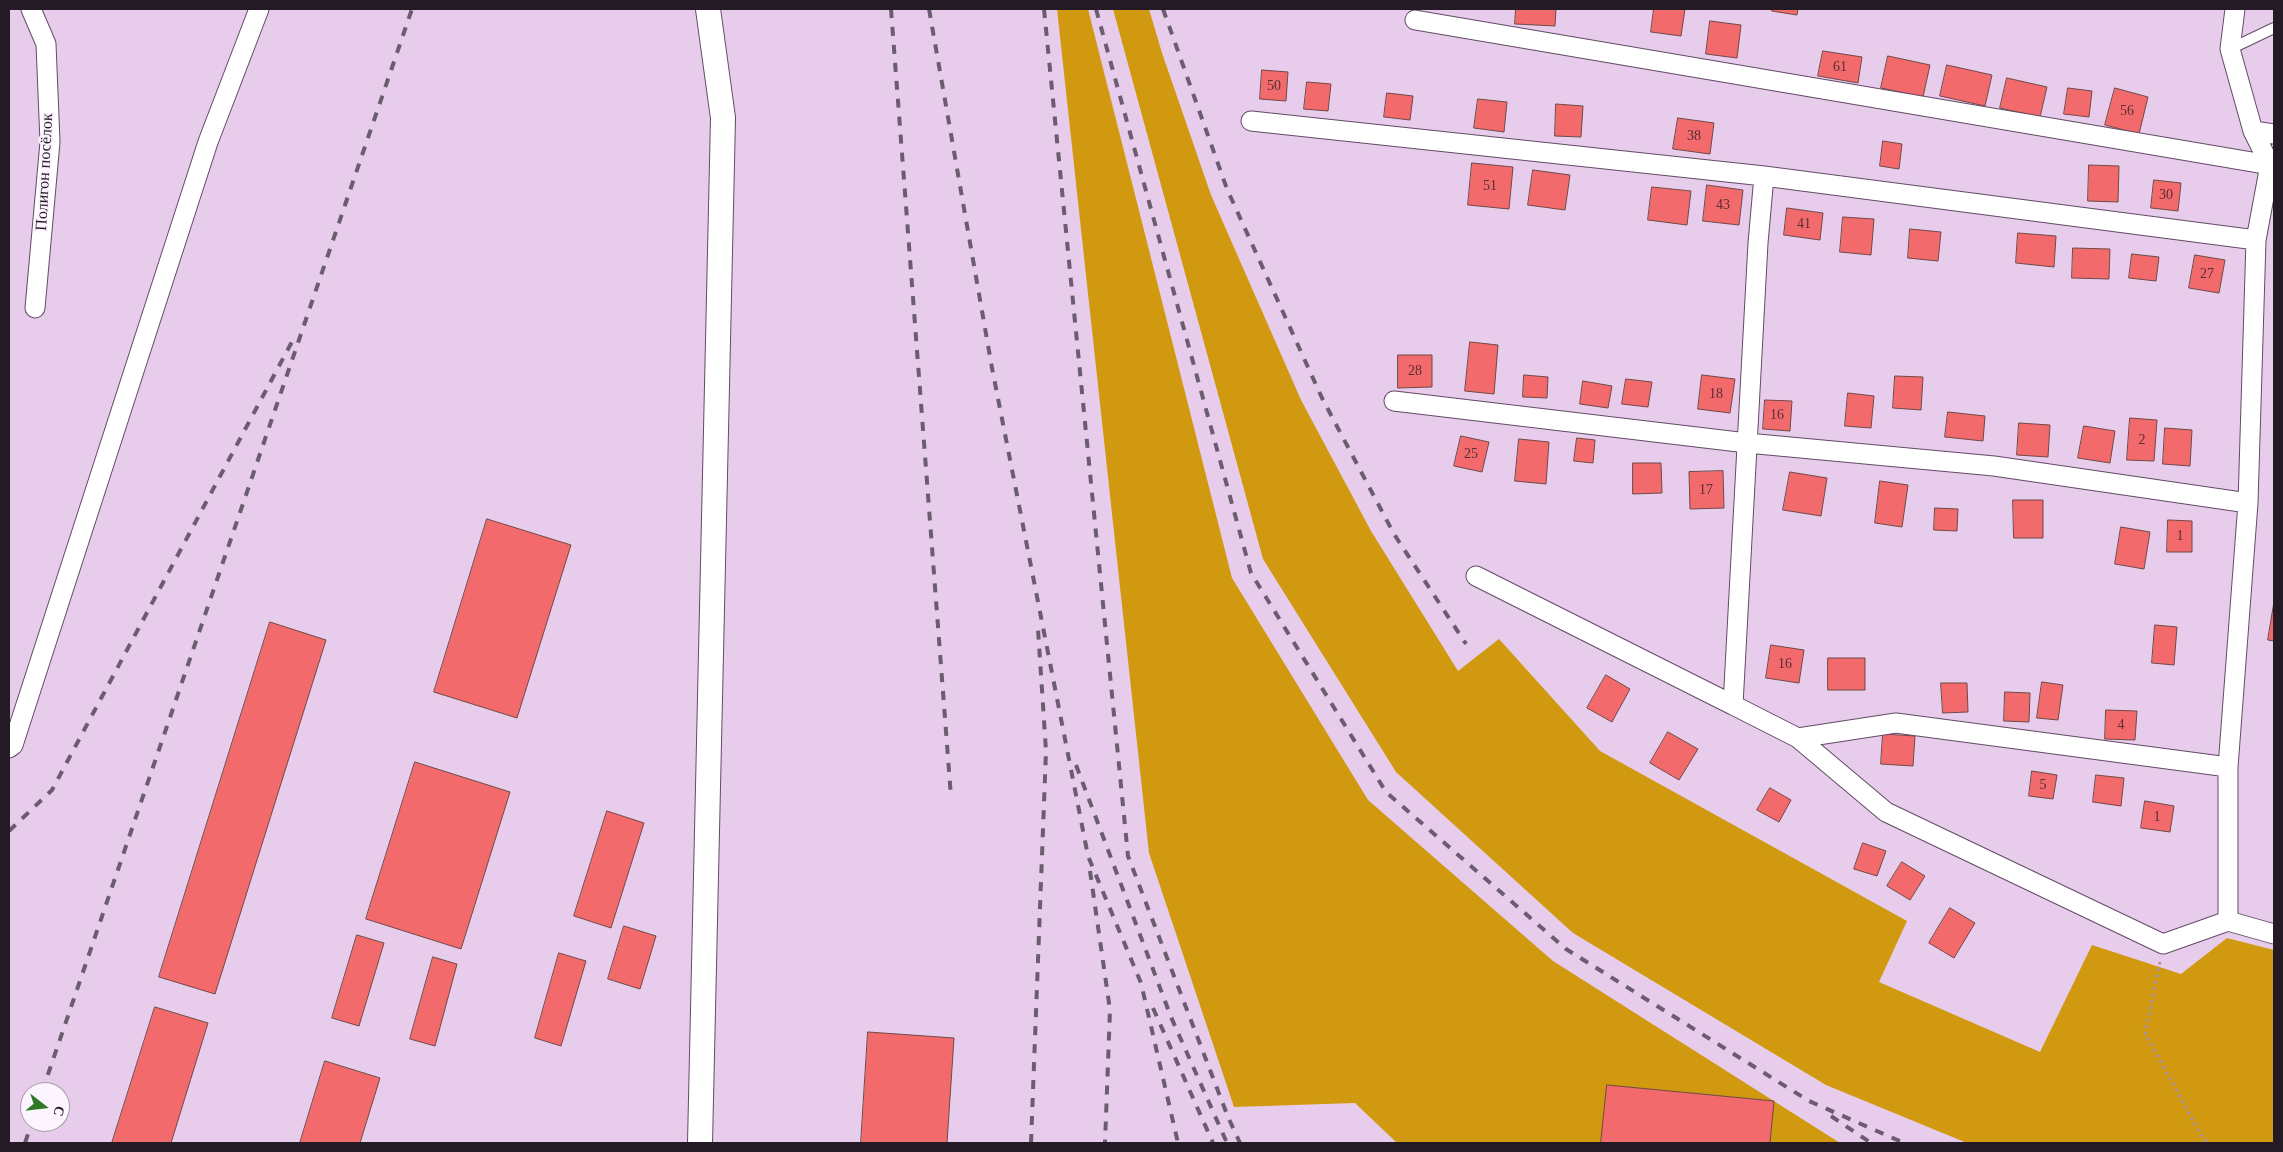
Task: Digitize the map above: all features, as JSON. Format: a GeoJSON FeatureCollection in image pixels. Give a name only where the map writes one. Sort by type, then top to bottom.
{"type":"FeatureCollection","features":[{"type":"Feature","properties":{"kind":"street","name":"Полигон посёлок"},"geometry":{"type":"LineString","coordinates":[[31,9],[46,44],[50,142],[35,308]]}},
{"type":"Feature","properties":{"kind":"street"},"geometry":{"type":"LineString","coordinates":[[9,748],[13,745],[16,736],[208,142],[259,9]]}},
{"type":"Feature","properties":{"kind":"street"},"geometry":{"type":"LineString","coordinates":[[700,1143],[723,118],[708,9]]}},
{"type":"Feature","properties":{"kind":"street"},"geometry":{"type":"LineString","coordinates":[[2228,921],[2228,767],[2248,503],[2256,240],[2270,165],[2253,131],[2228,49],[2235,9]]}},
{"type":"Feature","properties":{"kind":"street"},"geometry":{"type":"LineString","coordinates":[[1416,20],[2270,165]]}},
{"type":"Feature","properties":{"kind":"street"},"geometry":{"type":"LineString","coordinates":[[1251,121],[1764,176],[2256,240]]}},
{"type":"Feature","properties":{"kind":"street"},"geometry":{"type":"LineString","coordinates":[[2253,131],[2274,134]]}},
{"type":"Feature","properties":{"kind":"street"},"geometry":{"type":"LineString","coordinates":[[1733,705],[1758,243],[1764,176]]}},
{"type":"Feature","properties":{"kind":"street"},"geometry":{"type":"LineString","coordinates":[[1394,401],[1747,442],[1994,466],[2248,503]]}},
{"type":"Feature","properties":{"kind":"street"},"geometry":{"type":"LineString","coordinates":[[1476,576],[1798,738],[1886,812],[2163,944],[2228,921],[2274,934]]}},
{"type":"Feature","properties":{"kind":"street"},"geometry":{"type":"LineString","coordinates":[[1798,738],[1896,723],[2228,767]]}},
{"type":"Feature","properties":{"kind":"lane"},"geometry":{"type":"LineString","coordinates":[[2228,49],[2274,28]]}},
{"type":"Feature","properties":{"kind":"path"},"geometry":{"type":"LineString","coordinates":[[2163,944],[2145,1033],[2201,1135],[2208,1143]]}},
{"type":"Feature","properties":{"kind":"shaded area"},"geometry":{"type":"Polygon","coordinates":[[[1057,9],[1088,9],[1232,578],[1368,800],[1553,961],[1840,1143],[1397,1143],[1355,1103],[1234,1107],[1149,853],[1057,9]]]}},
{"type":"Feature","properties":{"kind":"shaded area"},"geometry":{"type":"Polygon","coordinates":[[[1113,9],[1149,9],[1162,53],[1211,195],[1301,400],[1371,531],[1458,671],[1499,639],[1600,751],[1907,921],[1879,982],[2040,1052],[2092,945],[2181,974],[2227,938],[2274,950],[2274,1143],[1967,1143],[1826,1085],[1573,933],[1396,772],[1263,559],[1113,9]]]}},
{"type":"Feature","properties":{"kind":"building"},"geometry":{"type":"Polygon","coordinates":[[[1516,9],[1556,9],[1555,26],[1515,24],[1516,9]]]}},
{"type":"Feature","properties":{"kind":"building"},"geometry":{"type":"Polygon","coordinates":[[[1654,9],[1685,9],[1681,36],[1651,32],[1654,9]]]}},
{"type":"Feature","properties":{"kind":"building"},"geometry":{"type":"Polygon","coordinates":[[[1772,9],[1798,9],[1797,15],[1772,11],[1772,9]]]}},
{"type":"Feature","properties":{"kind":"building"},"geometry":{"type":"Polygon","coordinates":[[[1710,21],[1741,25],[1737,58],[1706,54],[1710,21]]]}},
{"type":"Feature","properties":{"kind":"building"},"geometry":{"type":"Polygon","coordinates":[[[1823,51],[1862,57],[1858,83],[1818,76],[1823,51]]]}},
{"type":"Feature","properties":{"kind":"building"},"geometry":{"type":"Polygon","coordinates":[[[1888,56],[1930,65],[1923,97],[1881,88],[1888,56]]]}},
{"type":"Feature","properties":{"kind":"building"},"geometry":{"type":"Polygon","coordinates":[[[1947,65],[1992,75],[1985,106],[1940,96],[1947,65]]]}},
{"type":"Feature","properties":{"kind":"building"},"geometry":{"type":"Polygon","coordinates":[[[1262,70],[1288,72],[1286,101],[1260,99],[1262,70]]]}},
{"type":"Feature","properties":{"kind":"building"},"geometry":{"type":"Polygon","coordinates":[[[2007,78],[2047,87],[2040,117],[2000,108],[2007,78]]]}},
{"type":"Feature","properties":{"kind":"building"},"geometry":{"type":"Polygon","coordinates":[[[1307,82],[1331,84],[1328,111],[1304,109],[1307,82]]]}},
{"type":"Feature","properties":{"kind":"building"},"geometry":{"type":"Polygon","coordinates":[[[2068,88],[2092,91],[2089,117],[2064,114],[2068,88]]]}},
{"type":"Feature","properties":{"kind":"building"},"geometry":{"type":"Polygon","coordinates":[[[2115,88],[2148,97],[2139,134],[2105,125],[2115,88]]]}},
{"type":"Feature","properties":{"kind":"building"},"geometry":{"type":"Polygon","coordinates":[[[1387,93],[1413,96],[1410,120],[1384,117],[1387,93]]]}},
{"type":"Feature","properties":{"kind":"building"},"geometry":{"type":"Polygon","coordinates":[[[1478,99],[1507,102],[1504,132],[1474,128],[1478,99]]]}},
{"type":"Feature","properties":{"kind":"building"},"geometry":{"type":"Polygon","coordinates":[[[1556,104],[1583,106],[1581,137],[1555,136],[1556,104]]]}},
{"type":"Feature","properties":{"kind":"building"},"geometry":{"type":"Polygon","coordinates":[[[1678,118],[1714,123],[1710,154],[1673,149],[1678,118]]]}},
{"type":"Feature","properties":{"kind":"building"},"geometry":{"type":"Polygon","coordinates":[[[1883,141],[1902,144],[1899,169],[1880,166],[1883,141]]]}},
{"type":"Feature","properties":{"kind":"building"},"geometry":{"type":"Polygon","coordinates":[[[1472,163],[1513,167],[1509,209],[1468,205],[1472,163]]]}},
{"type":"Feature","properties":{"kind":"building"},"geometry":{"type":"Polygon","coordinates":[[[2089,165],[2119,166],[2118,202],[2088,201],[2089,165]]]}},
{"type":"Feature","properties":{"kind":"building"},"geometry":{"type":"Polygon","coordinates":[[[1533,170],[1570,175],[1565,210],[1528,205],[1533,170]]]}},
{"type":"Feature","properties":{"kind":"building"},"geometry":{"type":"Polygon","coordinates":[[[2154,180],[2181,183],[2178,211],[2151,208],[2154,180]]]}},
{"type":"Feature","properties":{"kind":"building"},"geometry":{"type":"Polygon","coordinates":[[[1707,185],[1743,190],[1739,225],[1703,221],[1707,185]]]}},
{"type":"Feature","properties":{"kind":"building"},"geometry":{"type":"Polygon","coordinates":[[[1652,187],[1691,191],[1687,225],[1648,220],[1652,187]]]}},
{"type":"Feature","properties":{"kind":"building"},"geometry":{"type":"Polygon","coordinates":[[[1787,208],[1823,213],[1820,240],[1784,235],[1787,208]]]}},
{"type":"Feature","properties":{"kind":"building"},"geometry":{"type":"Polygon","coordinates":[[[1843,217],[1874,219],[1871,255],[1840,252],[1843,217]]]}},
{"type":"Feature","properties":{"kind":"building"},"geometry":{"type":"Polygon","coordinates":[[[1910,229],[1941,232],[1938,261],[1908,258],[1910,229]]]}},
{"type":"Feature","properties":{"kind":"building"},"geometry":{"type":"Polygon","coordinates":[[[2018,233],[2056,236],[2054,267],[2016,263],[2018,233]]]}},
{"type":"Feature","properties":{"kind":"building"},"geometry":{"type":"Polygon","coordinates":[[[2073,248],[2110,249],[2109,279],[2072,278],[2073,248]]]}},
{"type":"Feature","properties":{"kind":"building"},"geometry":{"type":"Polygon","coordinates":[[[2132,254],[2159,257],[2156,281],[2129,278],[2132,254]]]}},
{"type":"Feature","properties":{"kind":"building"},"geometry":{"type":"Polygon","coordinates":[[[2195,255],[2225,260],[2219,293],[2189,288],[2195,255]]]}},
{"type":"Feature","properties":{"kind":"building"},"geometry":{"type":"Polygon","coordinates":[[[1470,342],[1498,345],[1494,394],[1465,391],[1470,342]]]}},
{"type":"Feature","properties":{"kind":"building"},"geometry":{"type":"Polygon","coordinates":[[[1398,355],[1432,355],[1432,387],[1398,388],[1398,355]]]}},
{"type":"Feature","properties":{"kind":"building"},"geometry":{"type":"Polygon","coordinates":[[[1524,375],[1548,377],[1547,398],[1523,397],[1524,375]]]}},
{"type":"Feature","properties":{"kind":"building"},"geometry":{"type":"Polygon","coordinates":[[[1702,375],[1735,379],[1730,413],[1698,409],[1702,375]]]}},
{"type":"Feature","properties":{"kind":"building"},"geometry":{"type":"Polygon","coordinates":[[[1895,376],[1923,377],[1921,410],[1893,408],[1895,376]]]}},
{"type":"Feature","properties":{"kind":"building"},"geometry":{"type":"Polygon","coordinates":[[[1626,379],[1652,382],[1648,407],[1622,404],[1626,379]]]}},
{"type":"Feature","properties":{"kind":"building"},"geometry":{"type":"Polygon","coordinates":[[[1583,381],[1612,386],[1608,408],[1580,404],[1583,381]]]}},
{"type":"Feature","properties":{"kind":"building"},"geometry":{"type":"Polygon","coordinates":[[[1848,393],[1874,396],[1871,428],[1845,426],[1848,393]]]}},
{"type":"Feature","properties":{"kind":"building"},"geometry":{"type":"Polygon","coordinates":[[[1765,400],[1792,401],[1790,431],[1763,429],[1765,400]]]}},
{"type":"Feature","properties":{"kind":"building"},"geometry":{"type":"Polygon","coordinates":[[[1948,412],[1985,416],[1983,441],[1945,437],[1948,412]]]}},
{"type":"Feature","properties":{"kind":"building"},"geometry":{"type":"Polygon","coordinates":[[[2130,418],[2157,420],[2154,461],[2127,460],[2130,418]]]}},
{"type":"Feature","properties":{"kind":"building"},"geometry":{"type":"Polygon","coordinates":[[[2019,423],[2050,425],[2048,457],[2017,455],[2019,423]]]}},
{"type":"Feature","properties":{"kind":"building"},"geometry":{"type":"Polygon","coordinates":[[[2084,426],[2115,431],[2110,463],[2078,458],[2084,426]]]}},
{"type":"Feature","properties":{"kind":"building"},"geometry":{"type":"Polygon","coordinates":[[[2165,428],[2192,430],[2190,466],[2163,464],[2165,428]]]}},
{"type":"Feature","properties":{"kind":"building"},"geometry":{"type":"Polygon","coordinates":[[[1461,436],[1489,442],[1482,472],[1454,466],[1461,436]]]}},
{"type":"Feature","properties":{"kind":"building"},"geometry":{"type":"Polygon","coordinates":[[[1577,438],[1595,440],[1593,463],[1574,461],[1577,438]]]}},
{"type":"Feature","properties":{"kind":"building"},"geometry":{"type":"Polygon","coordinates":[[[1519,439],[1549,442],[1546,484],[1515,481],[1519,439]]]}},
{"type":"Feature","properties":{"kind":"building"},"geometry":{"type":"Polygon","coordinates":[[[1633,463],[1661,463],[1662,493],[1633,494],[1633,463]]]}},
{"type":"Feature","properties":{"kind":"building"},"geometry":{"type":"Polygon","coordinates":[[[1723,471],[1724,508],[1690,509],[1689,472],[1723,471]]]}},
{"type":"Feature","properties":{"kind":"building"},"geometry":{"type":"Polygon","coordinates":[[[1790,472],[1827,478],[1821,516],[1783,510],[1790,472]]]}},
{"type":"Feature","properties":{"kind":"building"},"geometry":{"type":"Polygon","coordinates":[[[1880,481],[1908,485],[1902,527],[1875,523],[1880,481]]]}},
{"type":"Feature","properties":{"kind":"building"},"geometry":{"type":"Polygon","coordinates":[[[2013,500],[2043,500],[2043,538],[2014,538],[2013,500]]]}},
{"type":"Feature","properties":{"kind":"building"},"geometry":{"type":"Polygon","coordinates":[[[1935,508],[1958,509],[1957,531],[1934,530],[1935,508]]]}},
{"type":"Feature","properties":{"kind":"building"},"geometry":{"type":"Polygon","coordinates":[[[487,519],[571,545],[517,718],[434,692],[487,519]]]}},
{"type":"Feature","properties":{"kind":"building"},"geometry":{"type":"Polygon","coordinates":[[[2168,520],[2192,521],[2192,552],[2167,552],[2168,520]]]}},
{"type":"Feature","properties":{"kind":"building"},"geometry":{"type":"Polygon","coordinates":[[[2121,527],[2150,532],[2144,569],[2115,564],[2121,527]]]}},
{"type":"Feature","properties":{"kind":"building"},"geometry":{"type":"Polygon","coordinates":[[[2274,602],[2274,641],[2268,640],[2274,602]]]}},
{"type":"Feature","properties":{"kind":"building"},"geometry":{"type":"Polygon","coordinates":[[[270,622],[326,640],[215,994],[159,977],[270,622]]]}},
{"type":"Feature","properties":{"kind":"building"},"geometry":{"type":"Polygon","coordinates":[[[2155,625],[2177,627],[2174,665],[2152,663],[2155,625]]]}},
{"type":"Feature","properties":{"kind":"building"},"geometry":{"type":"Polygon","coordinates":[[[1771,645],[1804,650],[1799,683],[1766,678],[1771,645]]]}},
{"type":"Feature","properties":{"kind":"building"},"geometry":{"type":"Polygon","coordinates":[[[1828,658],[1865,658],[1865,690],[1828,690],[1828,658]]]}},
{"type":"Feature","properties":{"kind":"building"},"geometry":{"type":"Polygon","coordinates":[[[1606,675],[1630,689],[1612,722],[1587,708],[1606,675]]]}},
{"type":"Feature","properties":{"kind":"building"},"geometry":{"type":"Polygon","coordinates":[[[2042,682],[2063,685],[2058,720],[2037,718],[2042,682]]]}},
{"type":"Feature","properties":{"kind":"building"},"geometry":{"type":"Polygon","coordinates":[[[1941,683],[1967,683],[1968,712],[1943,713],[1941,683]]]}},
{"type":"Feature","properties":{"kind":"building"},"geometry":{"type":"Polygon","coordinates":[[[2005,692],[2030,693],[2029,722],[2004,721],[2005,692]]]}},
{"type":"Feature","properties":{"kind":"building"},"geometry":{"type":"Polygon","coordinates":[[[2106,710],[2137,711],[2135,740],[2105,739],[2106,710]]]}},
{"type":"Feature","properties":{"kind":"building"},"geometry":{"type":"Polygon","coordinates":[[[1668,732],[1698,749],[1679,780],[1650,763],[1668,732]]]}},
{"type":"Feature","properties":{"kind":"building"},"geometry":{"type":"Polygon","coordinates":[[[1883,734],[1915,736],[1913,766],[1881,764],[1883,734]]]}},
{"type":"Feature","properties":{"kind":"building"},"geometry":{"type":"Polygon","coordinates":[[[415,762],[510,792],[461,949],[366,919],[415,762]]]}},
{"type":"Feature","properties":{"kind":"building"},"geometry":{"type":"Polygon","coordinates":[[[2032,771],[2057,775],[2053,799],[2029,796],[2032,771]]]}},
{"type":"Feature","properties":{"kind":"building"},"geometry":{"type":"Polygon","coordinates":[[[2096,775],[2124,778],[2121,806],[2093,802],[2096,775]]]}},
{"type":"Feature","properties":{"kind":"building"},"geometry":{"type":"Polygon","coordinates":[[[1770,788],[1791,800],[1779,822],[1757,810],[1770,788]]]}},
{"type":"Feature","properties":{"kind":"building"},"geometry":{"type":"Polygon","coordinates":[[[2145,801],[2174,806],[2170,832],[2141,828],[2145,801]]]}},
{"type":"Feature","properties":{"kind":"building"},"geometry":{"type":"Polygon","coordinates":[[[607,811],[644,823],[611,928],[574,916],[607,811]]]}},
{"type":"Feature","properties":{"kind":"building"},"geometry":{"type":"Polygon","coordinates":[[[1863,843],[1886,851],[1877,876],[1854,869],[1863,843]]]}},
{"type":"Feature","properties":{"kind":"building"},"geometry":{"type":"Polygon","coordinates":[[[1902,862],[1925,876],[1910,900],[1887,886],[1902,862]]]}},
{"type":"Feature","properties":{"kind":"building"},"geometry":{"type":"Polygon","coordinates":[[[1950,908],[1975,923],[1954,958],[1929,943],[1950,908]]]}},
{"type":"Feature","properties":{"kind":"building"},"geometry":{"type":"Polygon","coordinates":[[[624,926],[656,936],[640,989],[608,979],[624,926]]]}},
{"type":"Feature","properties":{"kind":"building"},"geometry":{"type":"Polygon","coordinates":[[[357,935],[384,943],[359,1026],[332,1018],[357,935]]]}},
{"type":"Feature","properties":{"kind":"building"},"geometry":{"type":"Polygon","coordinates":[[[559,953],[586,961],[561,1046],[535,1038],[559,953]]]}},
{"type":"Feature","properties":{"kind":"building"},"geometry":{"type":"Polygon","coordinates":[[[433,957],[457,964],[435,1046],[410,1039],[433,957]]]}},
{"type":"Feature","properties":{"kind":"building"},"geometry":{"type":"Polygon","coordinates":[[[155,1007],[208,1023],[171,1143],[112,1143],[155,1007]]]}},
{"type":"Feature","properties":{"kind":"building"},"geometry":{"type":"Polygon","coordinates":[[[868,1032],[954,1038],[947,1143],[861,1143],[868,1032]]]}},
{"type":"Feature","properties":{"kind":"building"},"geometry":{"type":"Polygon","coordinates":[[[325,1061],[380,1078],[360,1143],[300,1143],[325,1061]]]}},
{"type":"Feature","properties":{"kind":"building"},"geometry":{"type":"Polygon","coordinates":[[[1607,1085],[1774,1101],[1770,1143],[1601,1143],[1607,1085]]]}},
{"type":"Feature","properties":{"kind":"railway"},"geometry":{"type":"LineString","coordinates":[[45,1082],[412,9]]}},
{"type":"Feature","properties":{"kind":"railway"},"geometry":{"type":"LineString","coordinates":[[891,9],[951,797]]}},
{"type":"Feature","properties":{"kind":"railway"},"geometry":{"type":"LineString","coordinates":[[929,9],[992,368],[1088,856],[1141,983],[1178,1143]]}},
{"type":"Feature","properties":{"kind":"railway"},"geometry":{"type":"LineString","coordinates":[[1044,9],[1128,856],[1228,1117],[1240,1143]]}},
{"type":"Feature","properties":{"kind":"railway"},"geometry":{"type":"LineString","coordinates":[[1096,9],[1251,573],[1386,792],[1566,949],[1809,1101],[1904,1143]]}},
{"type":"Feature","properties":{"kind":"railway"},"geometry":{"type":"LineString","coordinates":[[1163,9],[1227,189],[1322,398],[1394,534],[1466,644]]}},
{"type":"Feature","properties":{"kind":"railway"},"geometry":{"type":"LineString","coordinates":[[9,831],[52,790],[294,338]]}},
{"type":"Feature","properties":{"kind":"railway"},"geometry":{"type":"LineString","coordinates":[[1031,1143],[1046,751],[1038,629]]}},
{"type":"Feature","properties":{"kind":"railway"},"geometry":{"type":"LineString","coordinates":[[1076,765],[1171,1017],[1227,1143]]}},
{"type":"Feature","properties":{"kind":"railway"},"geometry":{"type":"LineString","coordinates":[[1090,871],[1110,1010],[1105,1143]]}},
{"type":"Feature","properties":{"kind":"railway"},"geometry":{"type":"LineString","coordinates":[[1153,1008],[1213,1143]]}},
{"type":"Feature","properties":{"kind":"railway"},"geometry":{"type":"LineString","coordinates":[[1831,1116],[1871,1143]]}},
{"type":"Feature","properties":{"kind":"railway"},"geometry":{"type":"LineString","coordinates":[[25,1143],[29,1132]]}}]}
